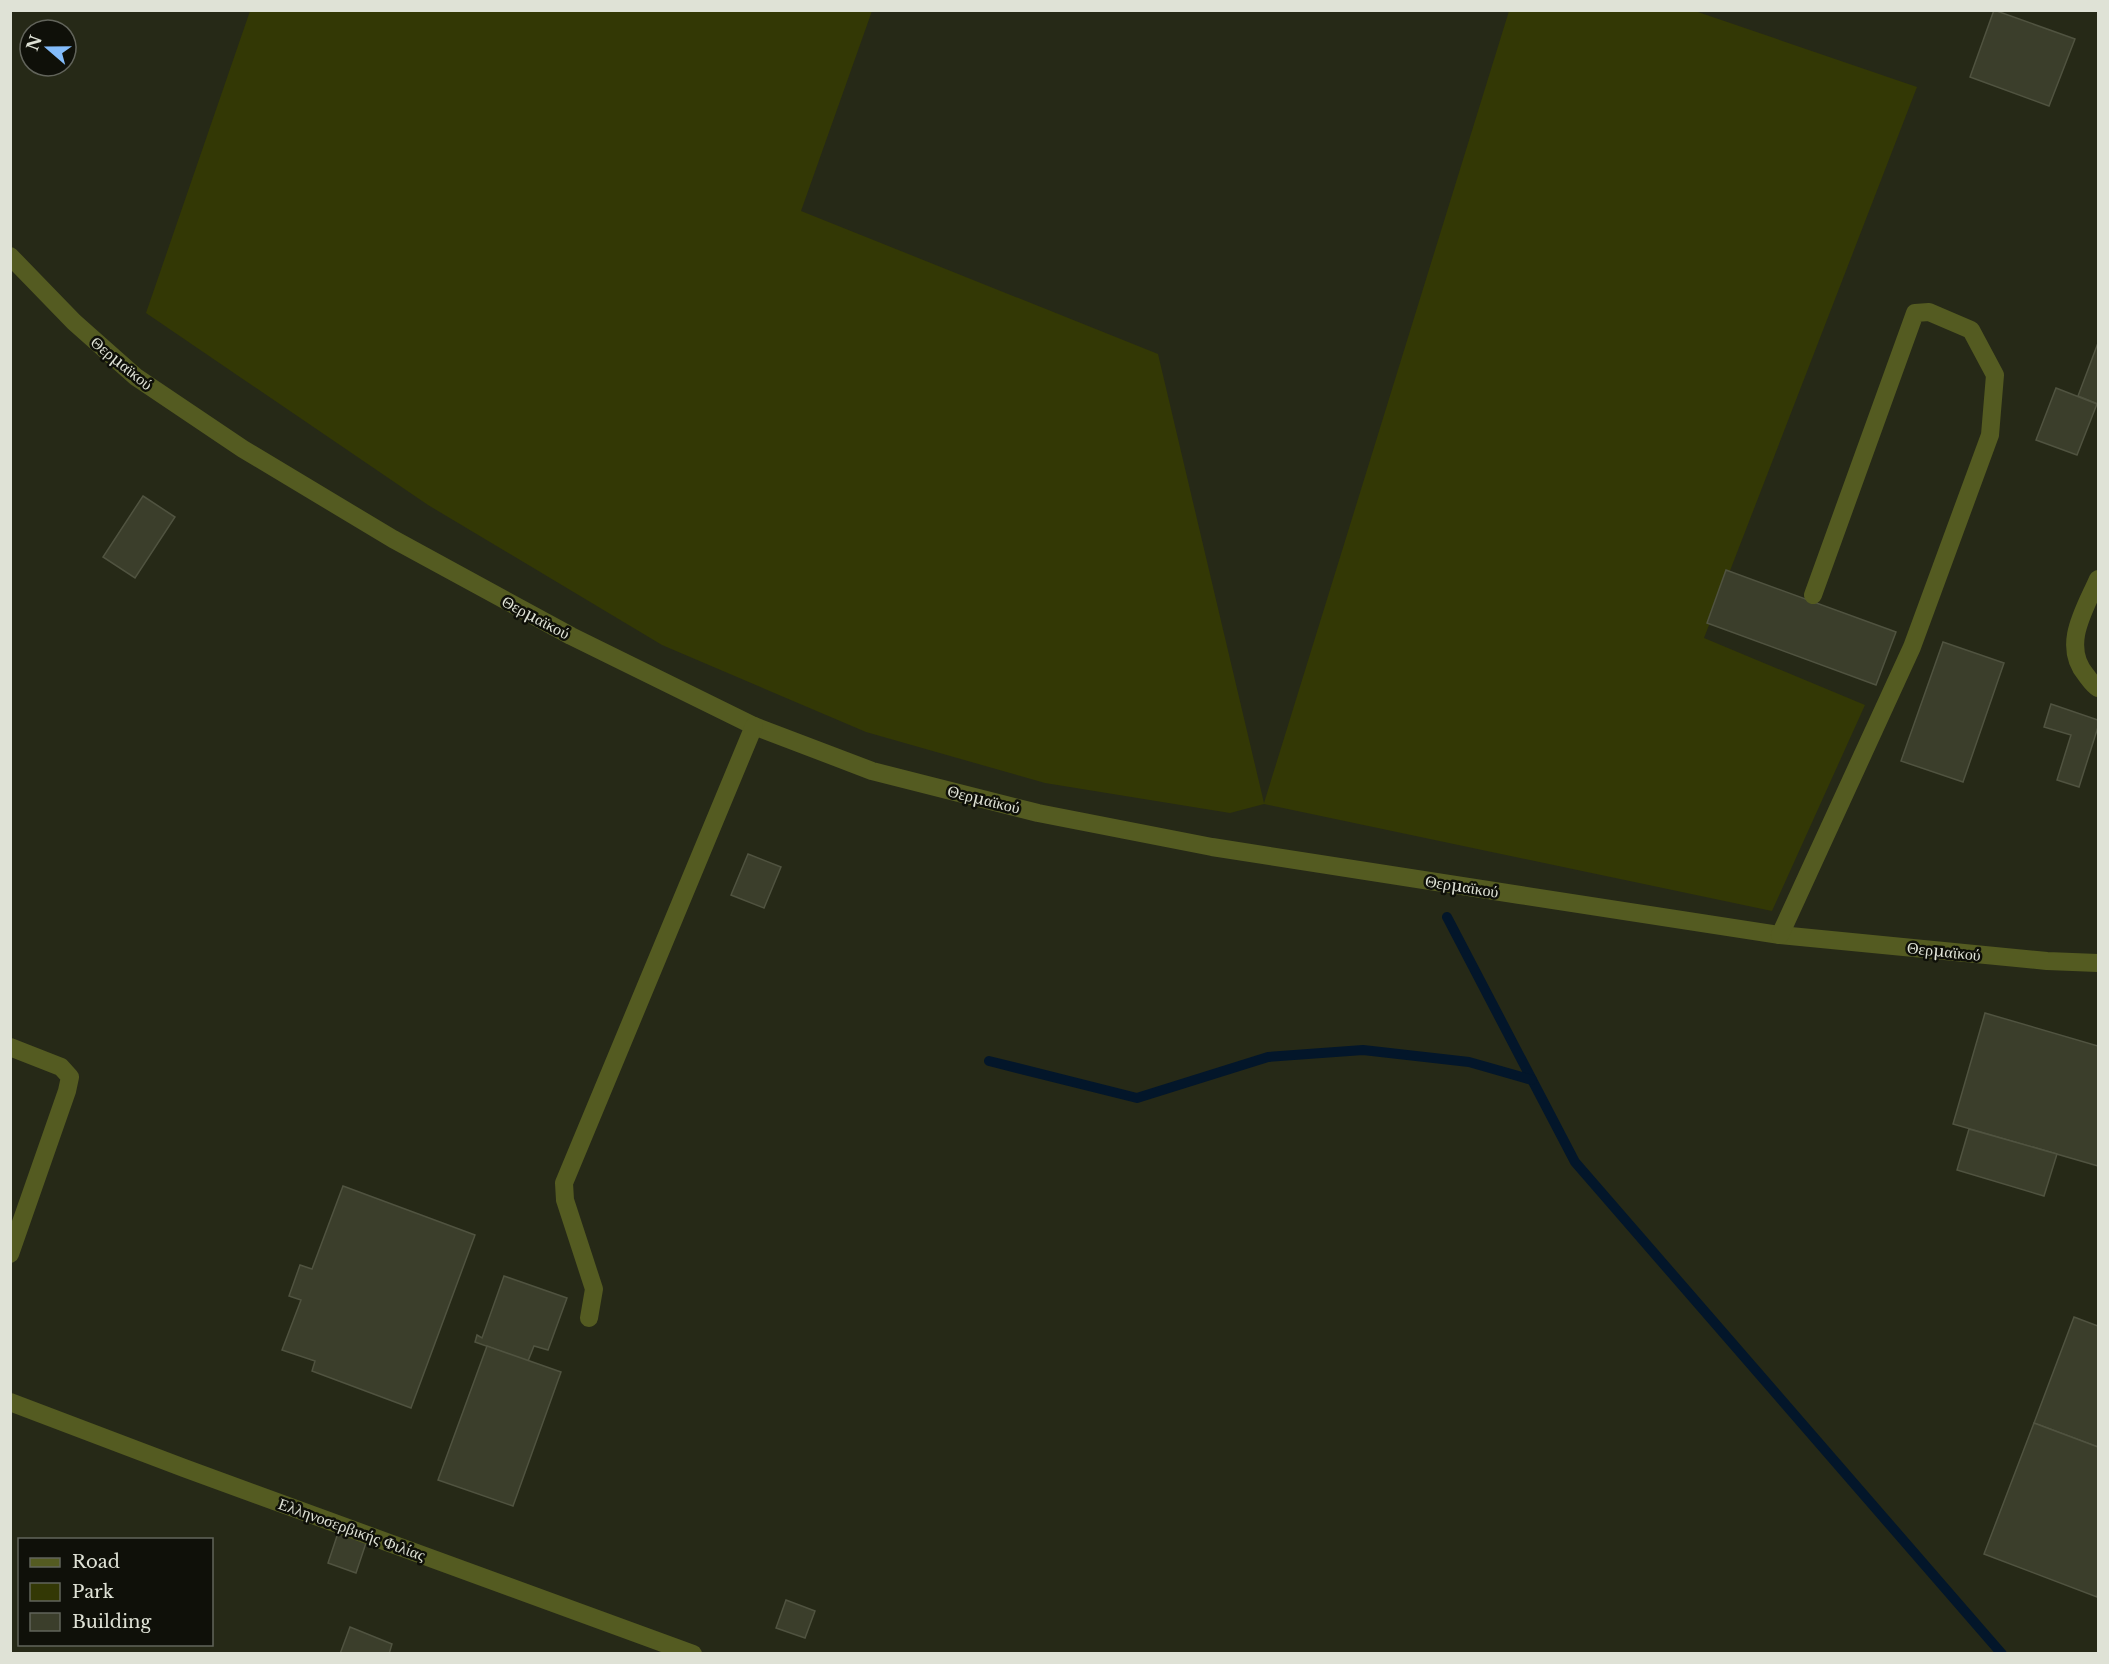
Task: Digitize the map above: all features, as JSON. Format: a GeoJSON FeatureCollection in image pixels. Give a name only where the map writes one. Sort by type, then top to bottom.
{"type":"FeatureCollection","features":[{"type":"Feature","properties":{"kind":"street","name":"Θερμαϊκού"},"geometry":{"type":"LineString","coordinates":[[10,256],[74,322],[136,377],[243,449],[393,539],[571,636],[754,726],[872,771],[1038,813],[1212,847],[1780,934],[2048,961],[2098,963]]}},
{"type":"Feature","properties":{"kind":"street"},"geometry":{"type":"LineString","coordinates":[[1780,934],[1912,647],[1989,435],[1995,375],[1971,330],[1929,312],[1915,313],[1813,595]]}},
{"type":"Feature","properties":{"kind":"street"},"geometry":{"type":"LineString","coordinates":[[2098,579],[2075,632],[2074,650],[2081,670],[2098,688]]}},
{"type":"Feature","properties":{"kind":"street"},"geometry":{"type":"LineString","coordinates":[[589,1318],[594,1289],[565,1200],[564,1183],[754,726]]}},
{"type":"Feature","properties":{"kind":"street"},"geometry":{"type":"LineString","coordinates":[[10,1047],[61,1067],[70,1077],[10,1254]]}},
{"type":"Feature","properties":{"kind":"street","name":"Ελληνοσερβικής Φιλίας"},"geometry":{"type":"LineString","coordinates":[[10,1402],[693,1653]]}},
{"type":"Feature","properties":{"kind":"green space"},"geometry":{"type":"Polygon","coordinates":[[[250,11],[872,11],[801,211],[1158,354],[1264,803],[1509,11],[1695,11],[1917,87],[1704,638],[1865,705],[1772,911],[1264,804],[1230,813],[1045,783],[866,732],[662,645],[428,505],[146,313],[250,11]]]}},
{"type":"Feature","properties":{"kind":"building"},"geometry":{"type":"Polygon","coordinates":[[[1994,10],[2075,39],[2049,106],[1970,77],[1994,10]]]}},
{"type":"Feature","properties":{"kind":"building"},"geometry":{"type":"Polygon","coordinates":[[[2098,343],[2098,404],[2078,396],[2098,343]]]}},
{"type":"Feature","properties":{"kind":"building"},"geometry":{"type":"Polygon","coordinates":[[[2056,388],[2097,404],[2077,455],[2036,440],[2056,388]]]}},
{"type":"Feature","properties":{"kind":"building"},"geometry":{"type":"Polygon","coordinates":[[[143,496],[175,517],[135,578],[103,557],[143,496]]]}},
{"type":"Feature","properties":{"kind":"building"},"geometry":{"type":"Polygon","coordinates":[[[1726,570],[1896,632],[1876,685],[1707,623],[1726,570]]]}},
{"type":"Feature","properties":{"kind":"building"},"geometry":{"type":"Polygon","coordinates":[[[1943,642],[2004,663],[1963,782],[1901,761],[1943,642]]]}},
{"type":"Feature","properties":{"kind":"building"},"geometry":{"type":"Polygon","coordinates":[[[2051,704],[2098,720],[2098,727],[2079,787],[2057,780],[2071,735],[2044,727],[2051,704]]]}},
{"type":"Feature","properties":{"kind":"building"},"geometry":{"type":"Polygon","coordinates":[[[748,854],[781,867],[764,908],[731,895],[748,854]]]}},
{"type":"Feature","properties":{"kind":"building"},"geometry":{"type":"Polygon","coordinates":[[[1985,1013],[2098,1046],[2098,1166],[1953,1124],[1985,1013]]]}},
{"type":"Feature","properties":{"kind":"building"},"geometry":{"type":"Polygon","coordinates":[[[1969,1129],[2057,1154],[2044,1196],[1957,1170],[1969,1129]]]}},
{"type":"Feature","properties":{"kind":"building"},"geometry":{"type":"Polygon","coordinates":[[[343,1186],[475,1235],[411,1408],[312,1371],[315,1361],[282,1350],[301,1300],[289,1296],[300,1265],[312,1269],[343,1186]]]}},
{"type":"Feature","properties":{"kind":"building"},"geometry":{"type":"Polygon","coordinates":[[[504,1276],[567,1298],[548,1350],[534,1346],[528,1361],[475,1342],[477,1335],[482,1338],[504,1276]]]}},
{"type":"Feature","properties":{"kind":"building"},"geometry":{"type":"Polygon","coordinates":[[[2074,1317],[2098,1326],[2098,1447],[2034,1423],[2074,1317]]]}},
{"type":"Feature","properties":{"kind":"building"},"geometry":{"type":"Polygon","coordinates":[[[487,1346],[561,1372],[513,1506],[438,1480],[487,1346]]]}},
{"type":"Feature","properties":{"kind":"building"},"geometry":{"type":"Polygon","coordinates":[[[2034,1423],[2098,1447],[2097,1597],[1984,1554],[2034,1423]]]}},
{"type":"Feature","properties":{"kind":"building"},"geometry":{"type":"Polygon","coordinates":[[[339,1530],[367,1540],[356,1573],[328,1563],[339,1530]]]}},
{"type":"Feature","properties":{"kind":"building"},"geometry":{"type":"Polygon","coordinates":[[[786,1600],[815,1611],[805,1638],[776,1628],[786,1600]]]}},
{"type":"Feature","properties":{"kind":"building"},"geometry":{"type":"Polygon","coordinates":[[[350,1627],[392,1644],[389,1654],[340,1654],[350,1627]]]}},
{"type":"Feature","properties":{"kind":"waterway"},"geometry":{"type":"LineString","coordinates":[[1447,917],[1575,1162],[2002,1654]]}},
{"type":"Feature","properties":{"kind":"waterway"},"geometry":{"type":"LineString","coordinates":[[989,1061],[1137,1098],[1268,1057],[1363,1050],[1469,1062],[1532,1080]]}}]}
